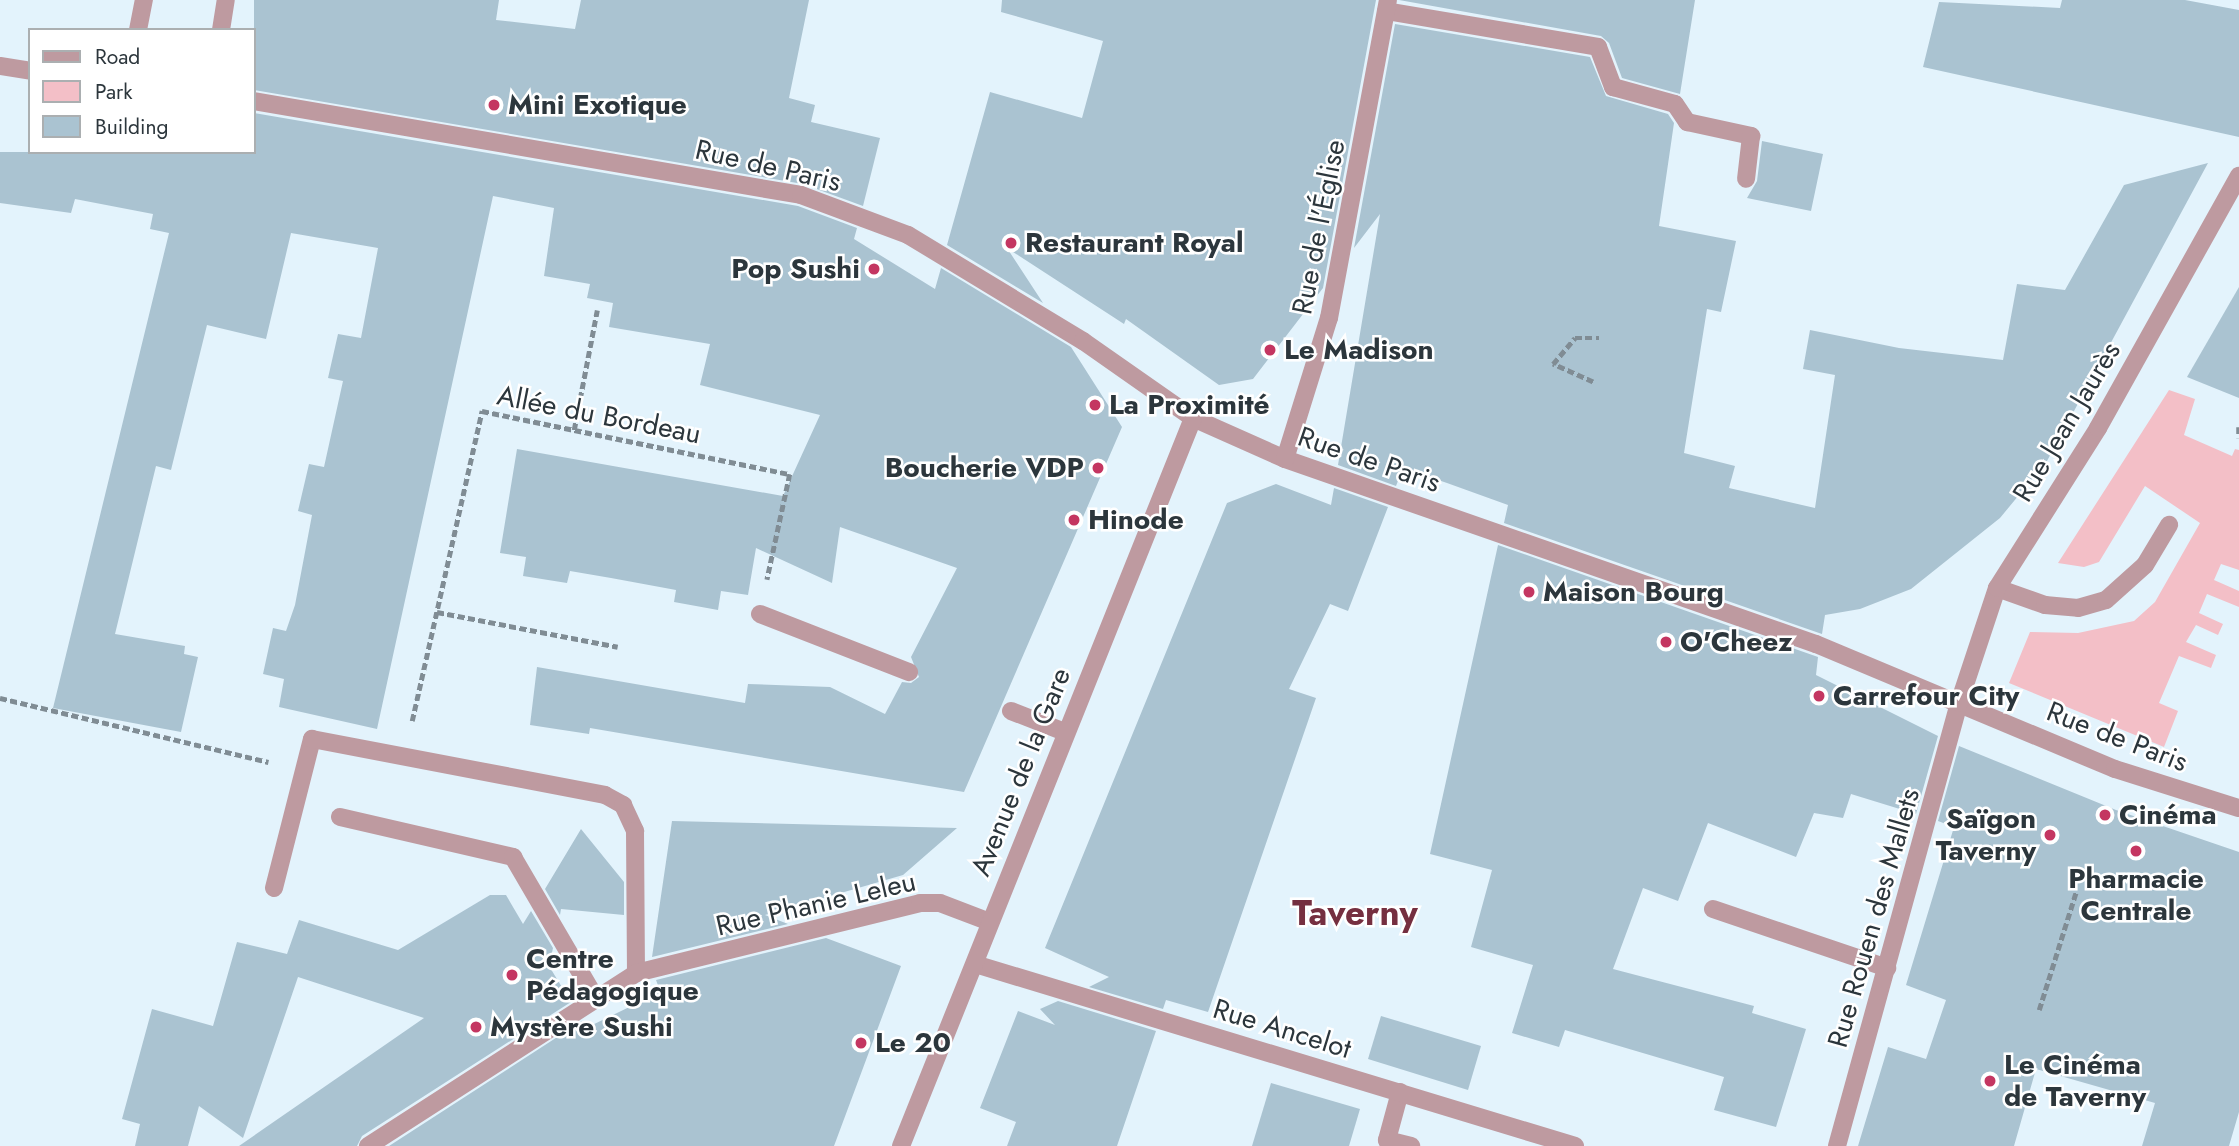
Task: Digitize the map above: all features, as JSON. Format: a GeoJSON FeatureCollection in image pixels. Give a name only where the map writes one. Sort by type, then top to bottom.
{"type":"FeatureCollection","features":[{"type":"Feature","properties":{"kind":"street"},"geometry":{"type":"LineString","coordinates":[[138,28],[144,0]]}},
{"type":"Feature","properties":{"kind":"street"},"geometry":{"type":"LineString","coordinates":[[221,28],[226,0]]}},
{"type":"Feature","properties":{"kind":"street"},"geometry":{"type":"LineString","coordinates":[[1387,5],[1598,47],[1613,87],[1675,104],[1687,122],[1751,136],[1746,179]]}},
{"type":"Feature","properties":{"kind":"street","name":"Rue de l'Église"},"geometry":{"type":"LineString","coordinates":[[1285,459],[1329,318],[1387,5]]}},
{"type":"Feature","properties":{"kind":"street"},"geometry":{"type":"LineString","coordinates":[[0,66],[28,71]]}},
{"type":"Feature","properties":{"kind":"street","name":"Rue de Paris"},"geometry":{"type":"LineString","coordinates":[[256,101],[801,195],[908,235],[1083,341],[1194,418],[1285,459],[1816,644],[2115,769],[2239,808]]}},
{"type":"Feature","properties":{"kind":"street","name":"Rue Jean Jaurès"},"geometry":{"type":"LineString","coordinates":[[1959,703],[1997,588],[2098,428],[2239,176]]}},
{"type":"Feature","properties":{"kind":"street","name":"Avenue de la Gare"},"geometry":{"type":"LineString","coordinates":[[901,1146],[1065,732],[1194,418]]}},
{"type":"Feature","properties":{"kind":"street"},"geometry":{"type":"LineString","coordinates":[[1997,588],[2045,605],[2078,608],[2106,600],[2145,565],[2169,525]]}},
{"type":"Feature","properties":{"kind":"street"},"geometry":{"type":"LineString","coordinates":[[760,614],[909,671]]}},
{"type":"Feature","properties":{"kind":"street","name":"Rue Rouen des Mallets"},"geometry":{"type":"LineString","coordinates":[[1837,1146],[1959,703]]}},
{"type":"Feature","properties":{"kind":"street"},"geometry":{"type":"LineString","coordinates":[[1011,711],[1065,732]]}},
{"type":"Feature","properties":{"kind":"street"},"geometry":{"type":"LineString","coordinates":[[274,888],[312,739],[605,795],[623,806],[635,831],[636,973]]}},
{"type":"Feature","properties":{"kind":"street"},"geometry":{"type":"LineString","coordinates":[[340,817],[513,857],[596,999]]}},
{"type":"Feature","properties":{"kind":"street","name":"Rue Phanie Leleu"},"geometry":{"type":"LineString","coordinates":[[368,1146],[636,973],[920,903],[940,903],[990,922]]}},
{"type":"Feature","properties":{"kind":"street"},"geometry":{"type":"LineString","coordinates":[[1713,909],[1887,968]]}},
{"type":"Feature","properties":{"kind":"street","name":"Rue Ancelot"},"geometry":{"type":"LineString","coordinates":[[975,964],[1575,1146]]}},
{"type":"Feature","properties":{"kind":"street"},"geometry":{"type":"LineString","coordinates":[[1400,1092],[1387,1140],[1410,1146]]}},
{"type":"Feature","properties":{"kind":"path"},"geometry":{"type":"LineString","coordinates":[[574,430],[597,310]]}},
{"type":"Feature","properties":{"kind":"path"},"geometry":{"type":"LineString","coordinates":[[1593,382],[1553,364],[1575,338],[1599,338]]}},
{"type":"Feature","properties":{"kind":"path","name":"Allée du Bordeau"},"geometry":{"type":"LineString","coordinates":[[405,757],[482,411],[790,474],[760,614]]}},
{"type":"Feature","properties":{"kind":"path"},"geometry":{"type":"LineString","coordinates":[[2239,427],[2239,438]]}},
{"type":"Feature","properties":{"kind":"path"},"geometry":{"type":"LineString","coordinates":[[437,612],[618,647]]}},
{"type":"Feature","properties":{"kind":"path"},"geometry":{"type":"LineString","coordinates":[[0,698],[304,771]]}},
{"type":"Feature","properties":{"kind":"path"},"geometry":{"type":"LineString","coordinates":[[2039,1010],[2076,892]]}},
{"type":"Feature","properties":{"kind":"green space"},"geometry":{"type":"Polygon","coordinates":[[[2169,390],[2195,399],[2184,435],[2232,456],[2235,449],[2239,450],[2239,570],[2221,564],[2214,580],[2239,591],[2239,607],[2207,594],[2199,613],[2223,624],[2218,635],[2196,625],[2186,642],[2216,655],[2211,668],[2179,656],[2159,703],[2178,711],[2164,747],[2009,683],[2030,632],[2078,633],[2134,621],[2155,602],[2200,523],[2145,486],[2099,562],[2084,567],[2058,563],[2169,390]]]}},
{"type":"Feature","properties":{"kind":"building"},"geometry":{"type":"Polygon","coordinates":[[[254,0],[499,0],[496,20],[575,29],[581,0],[809,0],[789,98],[815,105],[811,122],[880,138],[863,206],[803,184],[256,90],[254,0]]]}},
{"type":"Feature","properties":{"kind":"building"},"geometry":{"type":"Polygon","coordinates":[[[1002,0],[1376,0],[1323,288],[1253,379],[1219,385],[1126,319],[1124,324],[1007,248],[1043,303],[947,245],[990,92],[1082,118],[1103,41],[1001,12],[1002,0]]]}},
{"type":"Feature","properties":{"kind":"building"},"geometry":{"type":"Polygon","coordinates":[[[1399,0],[1695,0],[1680,94],[1622,78],[1609,43],[1601,36],[1399,0]]]}},
{"type":"Feature","properties":{"kind":"building"},"geometry":{"type":"Polygon","coordinates":[[[2062,0],[2185,0],[2239,10],[2239,137],[1923,67],[1939,2],[2060,8],[2062,0]]]}},
{"type":"Feature","properties":{"kind":"building"},"geometry":{"type":"Polygon","coordinates":[[[1395,24],[1590,57],[1606,96],[1668,114],[1674,123],[1659,226],[1736,241],[1721,312],[1707,309],[1684,453],[1735,466],[1729,488],[1815,508],[1835,375],[1803,369],[1810,330],[1899,348],[2003,360],[2017,284],[2065,290],[2124,185],[2208,163],[2047,461],[2000,518],[1911,589],[1860,609],[1825,615],[1822,634],[1504,523],[1508,505],[1447,483],[1403,468],[1396,486],[1338,465],[1380,214],[1354,248],[1395,24]]]}},
{"type":"Feature","properties":{"kind":"building"},"geometry":{"type":"Polygon","coordinates":[[[256,113],[798,206],[857,228],[854,239],[935,289],[941,268],[1071,347],[1122,427],[964,792],[590,728],[589,734],[530,725],[537,667],[745,703],[748,684],[830,687],[885,714],[902,682],[911,683],[919,677],[911,657],[957,568],[840,527],[832,583],[756,548],[748,595],[721,591],[718,610],[674,602],[676,590],[611,578],[570,571],[567,583],[523,576],[526,557],[500,553],[517,449],[783,496],[820,415],[700,385],[710,344],[609,327],[613,303],[587,298],[590,284],[544,276],[554,208],[493,196],[377,729],[279,707],[284,679],[263,674],[273,628],[286,631],[295,605],[312,515],[298,511],[309,464],[324,467],[343,381],[328,378],[338,334],[361,338],[378,248],[291,233],[266,339],[207,325],[171,470],[156,466],[115,634],[185,646],[184,654],[198,657],[181,732],[53,708],[169,233],[150,229],[153,214],[75,199],[71,213],[0,203],[0,152],[256,154],[256,113]]]}},
{"type":"Feature","properties":{"kind":"building"},"geometry":{"type":"Polygon","coordinates":[[[1762,141],[1823,154],[1811,211],[1747,198],[1757,181],[1762,141]]]}},
{"type":"Feature","properties":{"kind":"building"},"geometry":{"type":"Polygon","coordinates":[[[2239,287],[2239,398],[2187,377],[2239,287]]]}},
{"type":"Feature","properties":{"kind":"building"},"geometry":{"type":"Polygon","coordinates":[[[1276,484],[1331,505],[1334,488],[1388,507],[1348,611],[1330,604],[1289,689],[1316,698],[1208,1012],[1166,1000],[1163,1009],[1089,987],[1109,977],[1045,948],[1227,503],[1276,484]]]}},
{"type":"Feature","properties":{"kind":"building"},"geometry":{"type":"Polygon","coordinates":[[[1498,545],[1818,657],[1816,675],[1938,736],[1916,814],[1851,794],[1843,818],[1814,813],[1796,857],[1708,823],[1678,901],[1643,888],[1613,969],[1754,1006],[1752,1013],[1806,1029],[1776,1127],[1714,1110],[1724,1077],[1565,1030],[1559,1047],[1512,1033],[1533,965],[1471,947],[1492,870],[1430,854],[1498,545]]]}},
{"type":"Feature","properties":{"kind":"building"},"geometry":{"type":"Polygon","coordinates":[[[1959,746],[2116,810],[2239,852],[2239,1112],[2229,1146],[2142,1146],[2155,1103],[2036,1069],[2014,1146],[1858,1146],[1888,1047],[1926,1059],[1946,1000],[1906,985],[1954,827],[1938,821],[1959,746]]]}},
{"type":"Feature","properties":{"kind":"building"},"geometry":{"type":"Polygon","coordinates":[[[672,821],[957,828],[903,875],[765,915],[788,924],[652,957],[672,821]]]}},
{"type":"Feature","properties":{"kind":"building"},"geometry":{"type":"Polygon","coordinates":[[[581,829],[624,882],[624,915],[561,909],[560,915],[545,889],[581,829]]]}},
{"type":"Feature","properties":{"kind":"building"},"geometry":{"type":"Polygon","coordinates":[[[490,895],[506,895],[523,924],[531,911],[553,948],[549,966],[571,1002],[362,1136],[357,1146],[239,1146],[424,1018],[298,977],[243,1138],[199,1106],[188,1146],[135,1146],[140,1124],[122,1119],[152,1009],[213,1026],[237,942],[287,954],[299,920],[398,950],[490,895]]]}},
{"type":"Feature","properties":{"kind":"building"},"geometry":{"type":"Polygon","coordinates":[[[826,938],[901,966],[834,1146],[389,1146],[582,1021],[586,1028],[648,998],[659,988],[656,980],[826,938]]]}},
{"type":"Feature","properties":{"kind":"building"},"geometry":{"type":"Polygon","coordinates":[[[1058,1001],[1156,1031],[1117,1146],[1007,1146],[1016,1122],[980,1108],[1018,1011],[1055,1025],[1040,1009],[1058,1001]]]}},
{"type":"Feature","properties":{"kind":"building"},"geometry":{"type":"Polygon","coordinates":[[[1381,1016],[1481,1046],[1468,1090],[1368,1059],[1381,1016]]]}},
{"type":"Feature","properties":{"kind":"building"},"geometry":{"type":"Polygon","coordinates":[[[1271,1083],[1360,1109],[1349,1146],[1252,1146],[1271,1083]]]}},
{"type":"Feature","properties":{"kind":"place","name":"Mini Exotique"},"geometry":{"type":"Point","coordinates":[494,105]}},
{"type":"Feature","properties":{"kind":"place","name":"Restaurant Royal"},"geometry":{"type":"Point","coordinates":[1011,243]}},
{"type":"Feature","properties":{"kind":"place","name":"Pop Sushi"},"geometry":{"type":"Point","coordinates":[874,269]}},
{"type":"Feature","properties":{"kind":"place","name":"Le Madison"},"geometry":{"type":"Point","coordinates":[1270,350]}},
{"type":"Feature","properties":{"kind":"place","name":"La Proximité"},"geometry":{"type":"Point","coordinates":[1095,405]}},
{"type":"Feature","properties":{"kind":"place","name":"Boucherie VDP"},"geometry":{"type":"Point","coordinates":[1098,468]}},
{"type":"Feature","properties":{"kind":"place","name":"Hinode"},"geometry":{"type":"Point","coordinates":[1074,520]}},
{"type":"Feature","properties":{"kind":"place","name":"Maison Bourg"},"geometry":{"type":"Point","coordinates":[1529,592]}},
{"type":"Feature","properties":{"kind":"place","name":"O'Cheez"},"geometry":{"type":"Point","coordinates":[1666,642]}},
{"type":"Feature","properties":{"kind":"place","name":"Carrefour City"},"geometry":{"type":"Point","coordinates":[1819,696]}},
{"type":"Feature","properties":{"kind":"place","name":"Cinéma"},"geometry":{"type":"Point","coordinates":[2105,815]}},
{"type":"Feature","properties":{"kind":"place","name":"Saïgon Taverny"},"geometry":{"type":"Point","coordinates":[2050,835]}},
{"type":"Feature","properties":{"kind":"place","name":"Pharmacie Centrale"},"geometry":{"type":"Point","coordinates":[2136,851]}},
{"type":"Feature","properties":{"kind":"place","name":"Centre Pédagogique"},"geometry":{"type":"Point","coordinates":[512,975]}},
{"type":"Feature","properties":{"kind":"place","name":"Mystère Sushi"},"geometry":{"type":"Point","coordinates":[476,1027]}},
{"type":"Feature","properties":{"kind":"place","name":"Le 20"},"geometry":{"type":"Point","coordinates":[861,1043]}},
{"type":"Feature","properties":{"kind":"place","name":"Le Cinéma de Taverny"},"geometry":{"type":"Point","coordinates":[1990,1081]}},
{"type":"Feature","properties":{"kind":"district","name":"Taverny"},"geometry":{"type":"Point","coordinates":[1355,913]}}]}
